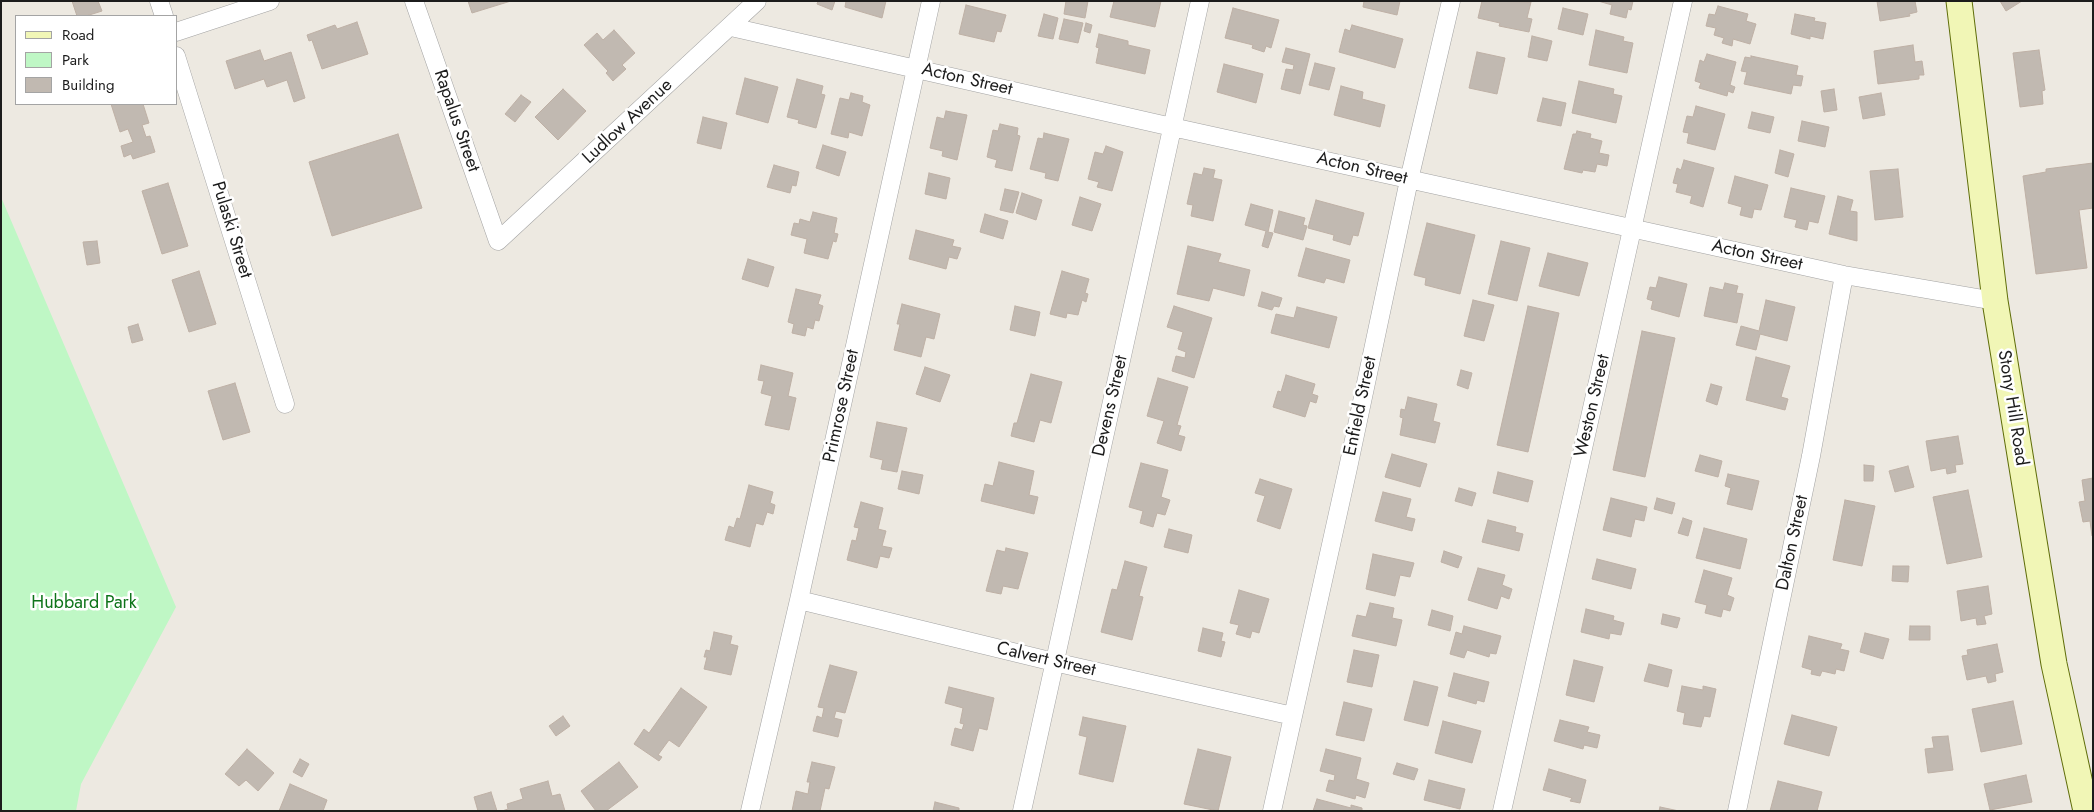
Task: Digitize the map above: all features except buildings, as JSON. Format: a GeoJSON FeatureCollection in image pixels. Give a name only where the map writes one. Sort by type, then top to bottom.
{"type":"FeatureCollection","features":[{"type":"Feature","properties":{"kind":"main road","name":"Stony Hill Road"},"geometry":{"type":"LineString","coordinates":[[1959,1],[1995,301],[2054,664],[2086,811]]}},
{"type":"Feature","properties":{"kind":"street"},"geometry":{"type":"LineString","coordinates":[[159,1],[164,15]]}},
{"type":"Feature","properties":{"kind":"street"},"geometry":{"type":"LineString","coordinates":[[178,31],[270,1]]}},
{"type":"Feature","properties":{"kind":"street","name":"Rapalus Street"},"geometry":{"type":"LineString","coordinates":[[414,1],[498,241]]}},
{"type":"Feature","properties":{"kind":"street","name":"Ludlow Avenue"},"geometry":{"type":"LineString","coordinates":[[498,241],[757,1]]}},
{"type":"Feature","properties":{"kind":"street","name":"Primrose Street"},"geometry":{"type":"LineString","coordinates":[[750,811],[799,600],[931,1]]}},
{"type":"Feature","properties":{"kind":"street","name":"Devens Street"},"geometry":{"type":"LineString","coordinates":[[1022,811],[1200,1]]}},
{"type":"Feature","properties":{"kind":"street","name":"Enfield Street"},"geometry":{"type":"LineString","coordinates":[[1272,811],[1409,180],[1451,1]]}},
{"type":"Feature","properties":{"kind":"street","name":"Weston Street"},"geometry":{"type":"LineString","coordinates":[[1502,811],[1683,1]]}},
{"type":"Feature","properties":{"kind":"street","name":"Acton Street"},"geometry":{"type":"LineString","coordinates":[[731,27],[1409,180],[1844,275],[1995,301]]}},
{"type":"Feature","properties":{"kind":"street","name":"Pulaski Street"},"geometry":{"type":"LineString","coordinates":[[178,62],[285,404]]}},
{"type":"Feature","properties":{"kind":"street","name":"Dalton Street"},"geometry":{"type":"LineString","coordinates":[[1737,811],[1811,456],[1844,275]]}},
{"type":"Feature","properties":{"kind":"street","name":"Calvert Street"},"geometry":{"type":"LineString","coordinates":[[799,600],[1054,662],[1293,716]]}},
{"type":"Feature","properties":{"kind":"green space","name":"Hubbard Park"},"geometry":{"type":"Polygon","coordinates":[[[1,197],[176,607],[81,784],[76,811],[1,811],[1,197]]]}}]}
